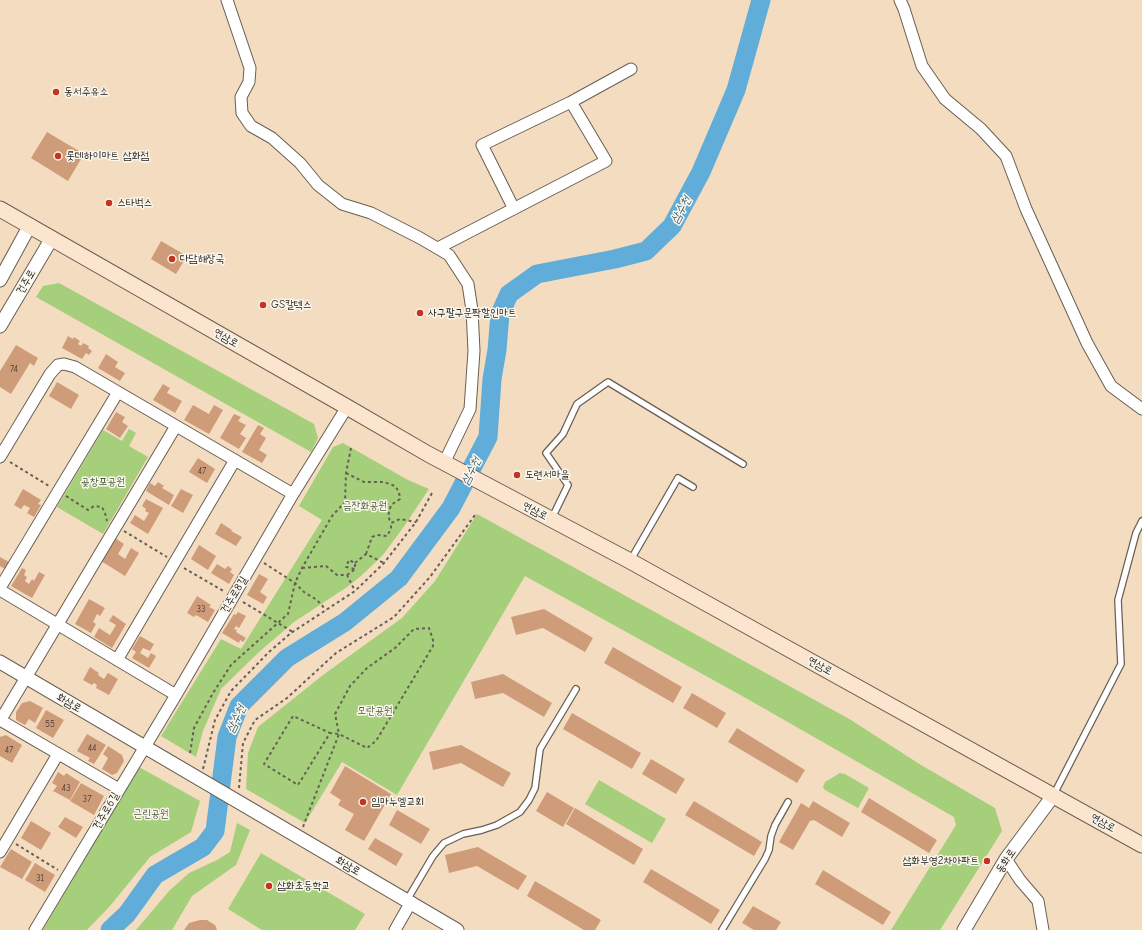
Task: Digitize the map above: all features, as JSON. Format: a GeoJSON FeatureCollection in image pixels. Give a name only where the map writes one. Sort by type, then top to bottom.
{"type":"FeatureCollection","features":[{"type":"Feature","properties":{"kind":"main road","name":"연삼로"},"geometry":{"type":"LineString","coordinates":[[0,209],[448,465],[630,561],[1142,845]]}},
{"type":"Feature","properties":{"kind":"street"},"geometry":{"type":"LineString","coordinates":[[227,0],[250,68],[249,82],[242,97],[242,113],[251,126],[272,138],[300,163],[318,185],[342,204],[371,212],[449,255],[468,284],[472,310],[474,351],[470,409],[448,465]]}},
{"type":"Feature","properties":{"kind":"street"},"geometry":{"type":"LineString","coordinates":[[900,0],[922,66],[945,99],[981,129],[1006,156],[1026,209],[1087,343],[1111,386],[1142,409]]}},
{"type":"Feature","properties":{"kind":"street"},"geometry":{"type":"LineString","coordinates":[[514,209],[482,145],[571,102],[631,69]]}},
{"type":"Feature","properties":{"kind":"street"},"geometry":{"type":"LineString","coordinates":[[438,248],[606,161],[571,102]]}},
{"type":"Feature","properties":{"kind":"street"},"geometry":{"type":"LineString","coordinates":[[0,280],[30,225]]}},
{"type":"Feature","properties":{"kind":"street","name":"건주로"},"geometry":{"type":"LineString","coordinates":[[0,326],[52,238]]}},
{"type":"Feature","properties":{"kind":"street"},"geometry":{"type":"LineString","coordinates":[[0,457],[50,374],[58,365],[68,365],[75,367],[293,494]]}},
{"type":"Feature","properties":{"kind":"street"},"geometry":{"type":"LineString","coordinates":[[118,392],[0,589],[176,695]]}},
{"type":"Feature","properties":{"kind":"street","name":"건주로8길"},"geometry":{"type":"LineString","coordinates":[[119,789],[176,695],[293,494],[347,407]]}},
{"type":"Feature","properties":{"kind":"street"},"geometry":{"type":"LineString","coordinates":[[0,720],[176,426]]}},
{"type":"Feature","properties":{"kind":"street"},"geometry":{"type":"LineString","coordinates":[[117,660],[235,460]]}},
{"type":"Feature","properties":{"kind":"street","name":"화삼로"},"geometry":{"type":"LineString","coordinates":[[0,662],[457,930]]}},
{"type":"Feature","properties":{"kind":"street","name":"건주로6길"},"geometry":{"type":"LineString","coordinates":[[0,720],[119,789],[35,930]]}},
{"type":"Feature","properties":{"kind":"street"},"geometry":{"type":"LineString","coordinates":[[0,852],[58,754]]}},
{"type":"Feature","properties":{"kind":"street","name":"동화로"},"geometry":{"type":"LineString","coordinates":[[964,930],[1006,859],[1053,796]]}},
{"type":"Feature","properties":{"kind":"street"},"geometry":{"type":"LineString","coordinates":[[1006,859],[1020,880],[1038,901],[1043,930]]}},
{"type":"Feature","properties":{"kind":"street"},"geometry":{"type":"LineString","coordinates":[[395,930],[409,901]]}},
{"type":"Feature","properties":{"kind":"lane"},"geometry":{"type":"LineString","coordinates":[[551,520],[568,485],[546,453],[563,434],[577,404],[608,382],[743,464]]}},
{"type":"Feature","properties":{"kind":"lane"},"geometry":{"type":"LineString","coordinates":[[630,561],[678,478],[693,487]]}},
{"type":"Feature","properties":{"kind":"lane"},"geometry":{"type":"LineString","coordinates":[[1053,796],[1121,664],[1118,600],[1136,533],[1142,521]]}},
{"type":"Feature","properties":{"kind":"lane"},"geometry":{"type":"LineString","coordinates":[[409,901],[433,856],[444,843],[463,834],[497,825],[520,812],[529,800],[535,788],[540,749],[576,689]]}},
{"type":"Feature","properties":{"kind":"lane"},"geometry":{"type":"LineString","coordinates":[[722,930],[765,859],[769,850],[771,836],[775,825],[788,802]]}},
{"type":"Feature","properties":{"kind":"path"},"geometry":{"type":"LineString","coordinates":[[190,753],[194,728],[213,693],[231,665],[288,614],[295,583],[302,568],[332,516],[345,502],[346,473],[351,448]]}},
{"type":"Feature","properties":{"kind":"path"},"geometry":{"type":"LineString","coordinates":[[0,457],[88,510],[94,506],[102,507],[107,521],[294,632]]}},
{"type":"Feature","properties":{"kind":"path"},"geometry":{"type":"LineString","coordinates":[[302,568],[326,566],[337,575],[347,575],[354,569],[355,563],[366,554],[372,537],[377,535],[387,536],[391,529],[391,523],[388,516],[391,505],[400,499],[399,492],[394,486],[384,482],[364,482],[346,473]]}},
{"type":"Feature","properties":{"kind":"path"},"geometry":{"type":"LineString","coordinates":[[201,780],[215,720],[231,691],[269,652],[294,632],[355,591],[384,563],[416,522],[432,493]]}},
{"type":"Feature","properties":{"kind":"path"},"geometry":{"type":"LineString","coordinates":[[238,801],[243,743],[254,720],[287,698],[336,653],[394,617],[430,576],[475,515]]}},
{"type":"Feature","properties":{"kind":"path"},"geometry":{"type":"LineString","coordinates":[[391,523],[400,520],[416,522]]}},
{"type":"Feature","properties":{"kind":"path"},"geometry":{"type":"LineString","coordinates":[[366,554],[384,563]]}},
{"type":"Feature","properties":{"kind":"path"},"geometry":{"type":"LineString","coordinates":[[256,558],[295,583],[304,592],[317,600],[326,610]]}},
{"type":"Feature","properties":{"kind":"path"},"geometry":{"type":"LineString","coordinates":[[354,569],[346,567],[349,560],[355,563]]}},
{"type":"Feature","properties":{"kind":"path"},"geometry":{"type":"LineString","coordinates":[[347,575],[355,591]]}},
{"type":"Feature","properties":{"kind":"path"},"geometry":{"type":"LineString","coordinates":[[299,837],[339,734],[335,714],[350,686],[367,668],[395,648],[414,629],[429,628],[433,640],[433,646],[376,741],[367,748],[339,734],[330,733],[293,716],[264,764],[298,784],[330,733]]}},
{"type":"Feature","properties":{"kind":"path"},"geometry":{"type":"LineString","coordinates":[[7,839],[68,876]]}},
{"type":"Feature","properties":{"kind":"green space"},"geometry":{"type":"Polygon","coordinates":[[[59,283],[314,424],[318,438],[311,452],[36,297],[43,286],[59,283]]]}},
{"type":"Feature","properties":{"kind":"green space","name":"곶창포공원"},"geometry":{"type":"Polygon","coordinates":[[[129,429],[136,433],[129,446],[148,457],[103,534],[57,507],[103,430],[122,441],[129,429]]]}},
{"type":"Feature","properties":{"kind":"green space","name":"금잔화공원"},"geometry":{"type":"Polygon","coordinates":[[[343,443],[408,480],[429,489],[383,555],[347,587],[294,622],[259,652],[221,689],[203,731],[196,757],[161,736],[221,639],[241,649],[322,520],[299,506],[333,447],[343,443]]]}},
{"type":"Feature","properties":{"kind":"green space","name":"모란공원"},"geometry":{"type":"Polygon","coordinates":[[[477,514],[851,720],[921,765],[995,808],[1002,831],[940,930],[891,930],[956,825],[954,817],[744,697],[525,576],[397,795],[342,762],[305,823],[246,789],[248,753],[258,727],[323,675],[402,618],[435,581],[477,514]]]}},
{"type":"Feature","properties":{"kind":"green space","name":"근린공원"},"geometry":{"type":"Polygon","coordinates":[[[139,767],[200,801],[191,832],[150,857],[110,906],[87,930],[43,930],[139,767]]]}},
{"type":"Feature","properties":{"kind":"green space"},"geometry":{"type":"Polygon","coordinates":[[[840,773],[845,774],[869,788],[858,808],[825,790],[823,787],[825,782],[840,773]]]}},
{"type":"Feature","properties":{"kind":"green space"},"geometry":{"type":"Polygon","coordinates":[[[599,780],[666,819],[652,843],[585,804],[599,780]]]}},
{"type":"Feature","properties":{"kind":"green space"},"geometry":{"type":"Polygon","coordinates":[[[237,823],[250,830],[236,865],[192,896],[172,930],[136,930],[169,891],[189,873],[230,852],[237,823]]]}},
{"type":"Feature","properties":{"kind":"green space"},"geometry":{"type":"Polygon","coordinates":[[[261,853],[365,914],[355,930],[262,930],[228,909],[261,853]]]}},
{"type":"Feature","properties":{"kind":"building","name":"롯데하이마트 삼화점"},"geometry":{"type":"Polygon","coordinates":[[[47,132],[84,154],[68,181],[31,158],[47,132]]]}},
{"type":"Feature","properties":{"kind":"building"},"geometry":{"type":"Polygon","coordinates":[[[161,241],[187,256],[176,274],[151,259],[161,241]]]}},
{"type":"Feature","properties":{"kind":"building"},"geometry":{"type":"Polygon","coordinates":[[[68,336],[73,339],[74,337],[80,341],[78,344],[81,346],[83,343],[89,346],[88,348],[92,351],[89,355],[86,353],[82,359],[62,348],[68,336]]]}},
{"type":"Feature","properties":{"kind":"building"},"geometry":{"type":"Polygon","coordinates":[[[16,345],[38,358],[34,366],[30,363],[11,394],[0,387],[0,371],[16,345]]]}},
{"type":"Feature","properties":{"kind":"building"},"geometry":{"type":"Polygon","coordinates":[[[106,354],[118,362],[115,367],[125,373],[120,381],[98,368],[106,354]]]}},
{"type":"Feature","properties":{"kind":"building"},"geometry":{"type":"Polygon","coordinates":[[[57,382],[79,395],[71,409],[49,396],[57,382]]]}},
{"type":"Feature","properties":{"kind":"building"},"geometry":{"type":"Polygon","coordinates":[[[163,384],[170,388],[167,393],[182,401],[175,413],[153,400],[163,384]]]}},
{"type":"Feature","properties":{"kind":"building"},"geometry":{"type":"Polygon","coordinates":[[[193,405],[209,414],[214,405],[223,410],[209,434],[184,420],[193,405]]]}},
{"type":"Feature","properties":{"kind":"building"},"geometry":{"type":"Polygon","coordinates":[[[116,412],[125,417],[122,422],[128,426],[120,438],[106,429],[116,412]]]}},
{"type":"Feature","properties":{"kind":"building"},"geometry":{"type":"Polygon","coordinates":[[[234,414],[241,417],[238,421],[246,425],[240,434],[246,438],[239,449],[220,438],[234,414]]]}},
{"type":"Feature","properties":{"kind":"building"},"geometry":{"type":"Polygon","coordinates":[[[258,425],[264,428],[260,434],[266,438],[259,450],[267,455],[262,463],[242,452],[258,425]]]}},
{"type":"Feature","properties":{"kind":"building"},"geometry":{"type":"Polygon","coordinates":[[[198,458],[215,469],[207,483],[189,472],[198,458]]]}},
{"type":"Feature","properties":{"kind":"building"},"geometry":{"type":"Polygon","coordinates":[[[158,482],[164,486],[162,488],[174,495],[169,505],[146,491],[150,483],[155,486],[158,482]]]}},
{"type":"Feature","properties":{"kind":"building"},"geometry":{"type":"Polygon","coordinates":[[[23,489],[41,500],[38,504],[41,505],[34,517],[27,513],[30,508],[24,505],[21,509],[14,505],[23,489]]]}},
{"type":"Feature","properties":{"kind":"building"},"geometry":{"type":"Polygon","coordinates":[[[181,489],[193,495],[183,513],[171,506],[181,489]]]}},
{"type":"Feature","properties":{"kind":"building"},"geometry":{"type":"Polygon","coordinates":[[[146,499],[163,508],[148,534],[130,523],[135,515],[144,521],[149,513],[145,511],[146,509],[142,506],[146,499]]]}},
{"type":"Feature","properties":{"kind":"building"},"geometry":{"type":"Polygon","coordinates":[[[221,523],[242,537],[236,546],[215,534],[221,523]]]}},
{"type":"Feature","properties":{"kind":"building"},"geometry":{"type":"Polygon","coordinates":[[[115,538],[124,544],[118,554],[125,559],[131,548],[139,553],[125,576],[101,561],[115,538]]]}},
{"type":"Feature","properties":{"kind":"building"},"geometry":{"type":"Polygon","coordinates":[[[199,545],[216,556],[208,570],[191,559],[199,545]]]}},
{"type":"Feature","properties":{"kind":"building"},"geometry":{"type":"Polygon","coordinates":[[[0,557],[9,562],[5,569],[0,566],[0,557]]]}},
{"type":"Feature","properties":{"kind":"building"},"geometry":{"type":"Polygon","coordinates":[[[217,564],[225,569],[228,566],[232,569],[230,572],[234,575],[229,584],[211,573],[217,564]]]}},
{"type":"Feature","properties":{"kind":"building"},"geometry":{"type":"Polygon","coordinates":[[[22,568],[26,570],[24,575],[27,577],[25,581],[29,584],[32,579],[34,581],[39,572],[45,575],[32,598],[11,586],[22,568]]]}},
{"type":"Feature","properties":{"kind":"building"},"geometry":{"type":"Polygon","coordinates":[[[259,574],[268,579],[260,592],[267,597],[263,604],[247,595],[259,574]]]}},
{"type":"Feature","properties":{"kind":"building"},"geometry":{"type":"Polygon","coordinates":[[[197,596],[211,605],[209,607],[215,610],[208,622],[196,615],[194,617],[187,613],[197,596]]]}},
{"type":"Feature","properties":{"kind":"building"},"geometry":{"type":"Polygon","coordinates":[[[89,599],[105,608],[100,616],[97,614],[93,622],[96,624],[91,633],[75,624],[89,599]]]}},
{"type":"Feature","properties":{"kind":"building"},"geometry":{"type":"Polygon","coordinates":[[[544,609],[593,638],[585,652],[543,628],[516,635],[511,617],[544,609]]]}},
{"type":"Feature","properties":{"kind":"building"},"geometry":{"type":"Polygon","coordinates":[[[238,612],[246,616],[239,628],[236,626],[234,629],[246,638],[243,642],[240,640],[239,643],[222,633],[234,614],[236,615],[238,612]]]}},
{"type":"Feature","properties":{"kind":"building"},"geometry":{"type":"Polygon","coordinates":[[[113,615],[126,624],[112,648],[94,637],[99,628],[110,635],[116,625],[109,621],[113,615]]]}},
{"type":"Feature","properties":{"kind":"building"},"geometry":{"type":"Polygon","coordinates":[[[140,636],[154,644],[150,651],[143,648],[140,653],[148,658],[151,653],[156,656],[149,668],[132,658],[136,652],[132,649],[140,636]]]}},
{"type":"Feature","properties":{"kind":"building"},"geometry":{"type":"Polygon","coordinates":[[[613,647],[682,687],[673,703],[604,663],[613,647]]]}},
{"type":"Feature","properties":{"kind":"building"},"geometry":{"type":"Polygon","coordinates":[[[90,667],[99,673],[98,675],[104,679],[108,673],[118,679],[109,695],[96,688],[97,685],[94,683],[92,685],[83,680],[90,667]]]}},
{"type":"Feature","properties":{"kind":"building"},"geometry":{"type":"Polygon","coordinates":[[[503,674],[552,703],[544,717],[503,693],[475,699],[471,682],[503,674]]]}},
{"type":"Feature","properties":{"kind":"building"},"geometry":{"type":"Polygon","coordinates":[[[692,693],[726,713],[717,728],[683,708],[692,693]]]}},
{"type":"Feature","properties":{"kind":"building"},"geometry":{"type":"Polygon","coordinates":[[[30,701],[43,708],[35,723],[29,719],[25,725],[16,720],[16,712],[22,703],[30,701]]]}},
{"type":"Feature","properties":{"kind":"building"},"geometry":{"type":"Polygon","coordinates":[[[46,710],[64,720],[53,738],[36,728],[46,710]]]}},
{"type":"Feature","properties":{"kind":"building"},"geometry":{"type":"Polygon","coordinates":[[[572,713],[641,753],[632,769],[563,729],[572,713]]]}},
{"type":"Feature","properties":{"kind":"building"},"geometry":{"type":"Polygon","coordinates":[[[737,728],[805,770],[797,783],[728,742],[737,728]]]}},
{"type":"Feature","properties":{"kind":"building"},"geometry":{"type":"Polygon","coordinates":[[[87,734],[106,745],[94,764],[88,761],[90,758],[77,751],[87,734]]]}},
{"type":"Feature","properties":{"kind":"building"},"geometry":{"type":"Polygon","coordinates":[[[6,735],[22,745],[12,763],[0,756],[0,737],[6,735]]]}},
{"type":"Feature","properties":{"kind":"building"},"geometry":{"type":"Polygon","coordinates":[[[461,745],[511,773],[503,787],[461,763],[433,770],[429,752],[461,745]]]}},
{"type":"Feature","properties":{"kind":"building"},"geometry":{"type":"Polygon","coordinates":[[[108,746],[122,755],[124,761],[117,773],[112,775],[102,769],[108,758],[103,754],[108,746]]]}},
{"type":"Feature","properties":{"kind":"building"},"geometry":{"type":"Polygon","coordinates":[[[651,759],[685,779],[676,794],[642,774],[651,759]]]}},
{"type":"Feature","properties":{"kind":"building","name":"임마누엘교회"},"geometry":{"type":"Polygon","coordinates":[[[345,766],[391,794],[364,841],[345,830],[354,814],[338,805],[341,800],[330,793],[345,766]]]}},
{"type":"Feature","properties":{"kind":"building"},"geometry":{"type":"Polygon","coordinates":[[[58,772],[64,776],[66,773],[80,782],[70,800],[53,791],[57,786],[52,783],[58,772]]]}},
{"type":"Feature","properties":{"kind":"building"},"geometry":{"type":"Polygon","coordinates":[[[81,783],[104,796],[94,815],[70,801],[81,783]]]}},
{"type":"Feature","properties":{"kind":"building"},"geometry":{"type":"Polygon","coordinates":[[[547,792],[574,808],[563,827],[536,811],[547,792]]]}},
{"type":"Feature","properties":{"kind":"building"},"geometry":{"type":"Polygon","coordinates":[[[869,798],[937,840],[929,853],[861,812],[869,798]]]}},
{"type":"Feature","properties":{"kind":"building"},"geometry":{"type":"Polygon","coordinates":[[[694,801],[762,842],[754,856],[685,815],[694,801]]]}},
{"type":"Feature","properties":{"kind":"building"},"geometry":{"type":"Polygon","coordinates":[[[813,801],[850,823],[842,837],[814,820],[810,821],[793,850],[779,842],[801,803],[809,808],[813,801]]]}},
{"type":"Feature","properties":{"kind":"building"},"geometry":{"type":"Polygon","coordinates":[[[575,808],[643,849],[634,865],[566,824],[575,808]]]}},
{"type":"Feature","properties":{"kind":"building"},"geometry":{"type":"Polygon","coordinates":[[[397,810],[430,829],[421,844],[389,825],[397,810]]]}},
{"type":"Feature","properties":{"kind":"building"},"geometry":{"type":"Polygon","coordinates":[[[65,817],[83,827],[76,838],[58,827],[65,817]]]}},
{"type":"Feature","properties":{"kind":"building"},"geometry":{"type":"Polygon","coordinates":[[[31,821],[51,833],[41,850],[21,838],[31,821]]]}},
{"type":"Feature","properties":{"kind":"building"},"geometry":{"type":"Polygon","coordinates":[[[375,838],[403,854],[396,866],[368,849],[375,838]]]}},
{"type":"Feature","properties":{"kind":"building"},"geometry":{"type":"Polygon","coordinates":[[[478,847],[527,876],[518,890],[477,866],[449,873],[445,855],[478,847]]]}},
{"type":"Feature","properties":{"kind":"building"},"geometry":{"type":"Polygon","coordinates":[[[11,849],[32,862],[22,879],[0,867],[11,849]]]}},
{"type":"Feature","properties":{"kind":"building"},"geometry":{"type":"Polygon","coordinates":[[[35,863],[55,875],[45,892],[25,880],[35,863]]]}},
{"type":"Feature","properties":{"kind":"building"},"geometry":{"type":"Polygon","coordinates":[[[651,869],[720,910],[711,924],[643,882],[651,869]]]}},
{"type":"Feature","properties":{"kind":"building"},"geometry":{"type":"Polygon","coordinates":[[[823,870],[891,912],[883,925],[815,884],[823,870]]]}},
{"type":"Feature","properties":{"kind":"building"},"geometry":{"type":"Polygon","coordinates":[[[535,881],[601,920],[595,930],[584,930],[527,896],[535,881]]]}},
{"type":"Feature","properties":{"kind":"building"},"geometry":{"type":"Polygon","coordinates":[[[753,906],[781,922],[776,930],[754,930],[742,923],[753,906]]]}},
{"type":"Feature","properties":{"kind":"building"},"geometry":{"type":"Polygon","coordinates":[[[207,920],[215,925],[217,930],[184,930],[189,923],[207,920]]]}},
{"type":"Feature","properties":{"kind":"waterway","name":"삼수천"},"geometry":{"type":"LineString","coordinates":[[110,930],[127,914],[155,875],[203,847],[215,831],[227,737],[239,706],[287,658],[345,622],[399,578],[451,508],[488,437],[492,379],[497,350],[500,314],[509,294],[537,274],[615,259],[646,251],[672,226],[701,172],[736,90],[761,0]]}},
{"type":"Feature","properties":{"kind":"place","name":"동서주유소"},"geometry":{"type":"Point","coordinates":[56,92]}},
{"type":"Feature","properties":{"kind":"place","name":"롯데하이마트 삼화점"},"geometry":{"type":"Point","coordinates":[58,156]}},
{"type":"Feature","properties":{"kind":"place","name":"스타벅스"},"geometry":{"type":"Point","coordinates":[109,203]}},
{"type":"Feature","properties":{"kind":"place","name":"다담해장국"},"geometry":{"type":"Point","coordinates":[172,259]}},
{"type":"Feature","properties":{"kind":"place","name":"GS칼텍스"},"geometry":{"type":"Point","coordinates":[263,305]}},
{"type":"Feature","properties":{"kind":"place","name":"사구팔구문짝할인마트"},"geometry":{"type":"Point","coordinates":[420,313]}},
{"type":"Feature","properties":{"kind":"place","name":"도련서마을"},"geometry":{"type":"Point","coordinates":[517,475]}},
{"type":"Feature","properties":{"kind":"place","name":"임마누엘교회"},"geometry":{"type":"Point","coordinates":[363,802]}},
{"type":"Feature","properties":{"kind":"place","name":"삼화부영2차아파트"},"geometry":{"type":"Point","coordinates":[987,861]}},
{"type":"Feature","properties":{"kind":"place","name":"삼화초등학교"},"geometry":{"type":"Point","coordinates":[269,886]}}]}
